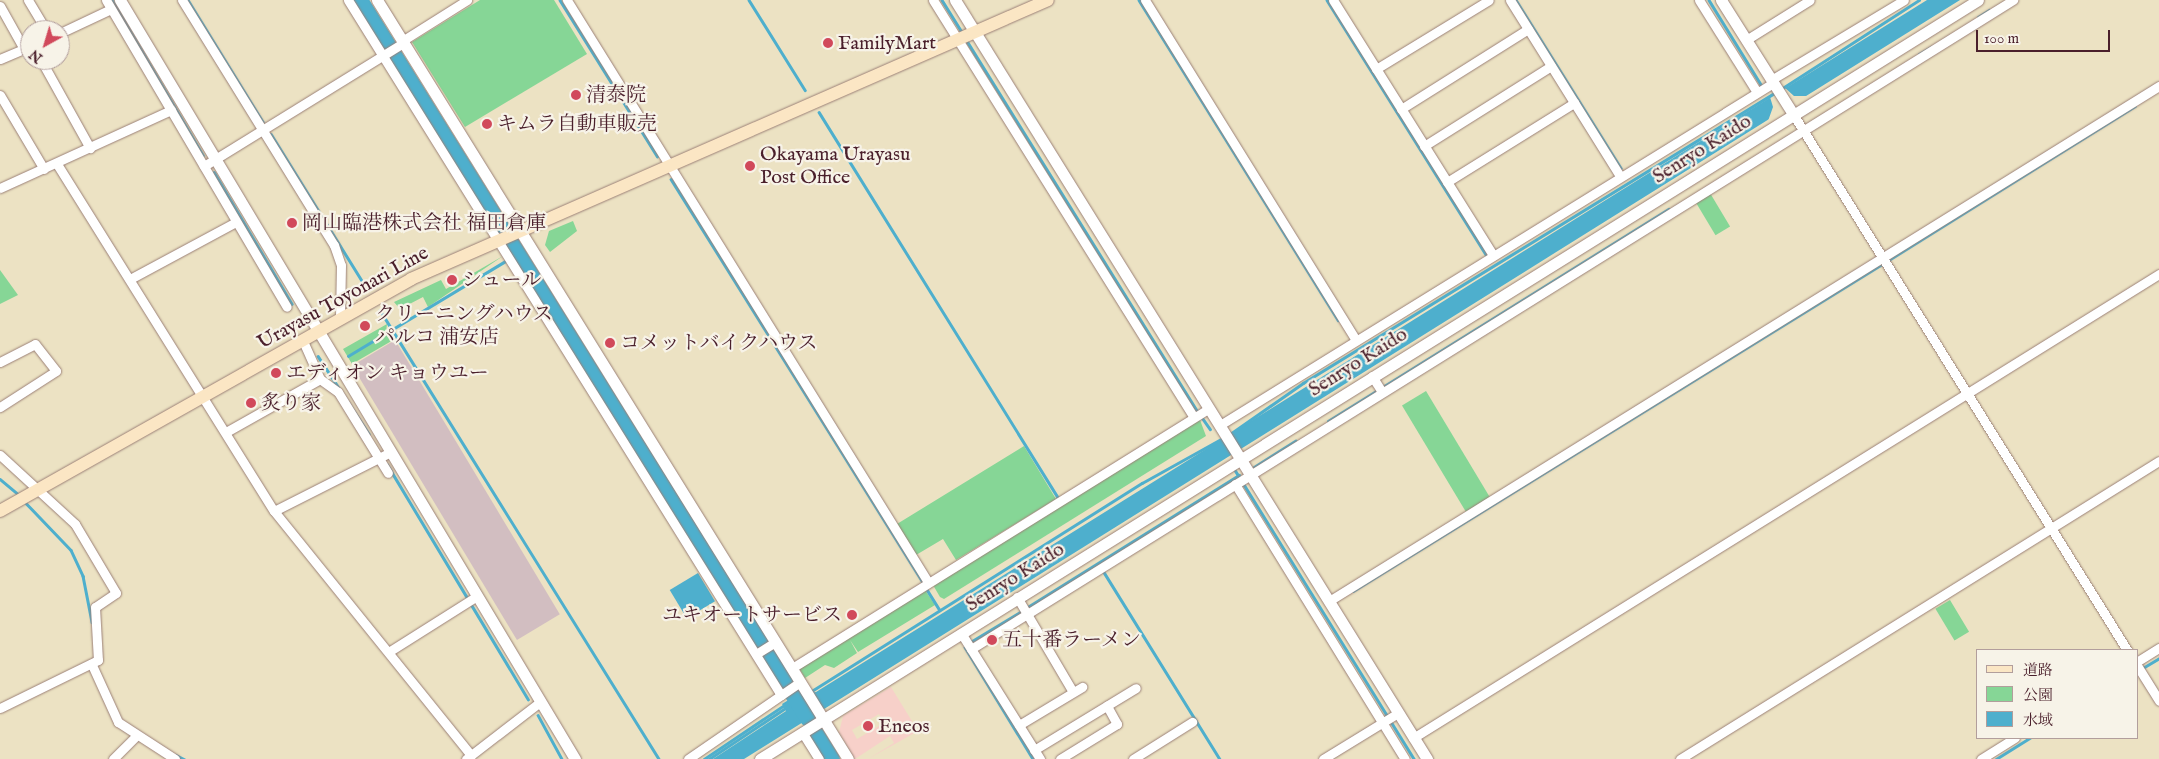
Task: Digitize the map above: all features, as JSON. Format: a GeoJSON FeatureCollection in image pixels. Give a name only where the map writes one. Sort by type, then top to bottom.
{"type":"FeatureCollection","features":[{"type":"Feature","properties":{"kind":"main road","name":"Urayasu Toyonari Line"},"geometry":{"type":"LineString","coordinates":[[0,512],[411,279],[669,164],[1048,0]]}},
{"type":"Feature","properties":{"kind":"street"},"geometry":{"type":"LineString","coordinates":[[28,0],[40,20]]}},
{"type":"Feature","properties":{"kind":"street"},"geometry":{"type":"LineString","coordinates":[[106,0],[287,307]]}},
{"type":"Feature","properties":{"kind":"street"},"geometry":{"type":"LineString","coordinates":[[120,0],[320,331],[391,452],[472,599],[575,759]]}},
{"type":"Feature","properties":{"kind":"street"},"geometry":{"type":"LineString","coordinates":[[182,0],[339,256],[340,319]]}},
{"type":"Feature","properties":{"kind":"street"},"geometry":{"type":"LineString","coordinates":[[348,0],[507,236],[773,644],[792,668],[793,689]]}},
{"type":"Feature","properties":{"kind":"street"},"geometry":{"type":"LineString","coordinates":[[377,0],[507,236],[757,653],[821,715],[848,759]]}},
{"type":"Feature","properties":{"kind":"street"},"geometry":{"type":"LineString","coordinates":[[204,166],[385,54],[467,0]]}},
{"type":"Feature","properties":{"kind":"street"},"geometry":{"type":"LineString","coordinates":[[567,0],[925,584]]}},
{"type":"Feature","properties":{"kind":"street"},"geometry":{"type":"LineString","coordinates":[[933,0],[966,37],[1201,413]]}},
{"type":"Feature","properties":{"kind":"street"},"geometry":{"type":"LineString","coordinates":[[956,0],[966,37],[1201,413],[1222,429],[1238,455],[1242,480],[1389,718],[1413,738],[1427,759]]}},
{"type":"Feature","properties":{"kind":"street"},"geometry":{"type":"LineString","coordinates":[[1145,0],[1356,340]]}},
{"type":"Feature","properties":{"kind":"street"},"geometry":{"type":"LineString","coordinates":[[1333,0],[1492,255]]}},
{"type":"Feature","properties":{"kind":"street"},"geometry":{"type":"LineString","coordinates":[[1376,69],[1489,0]]}},
{"type":"Feature","properties":{"kind":"street"},"geometry":{"type":"LineString","coordinates":[[1510,0],[1620,176]]}},
{"type":"Feature","properties":{"kind":"street"},"geometry":{"type":"LineString","coordinates":[[1699,0],[1757,92]]}},
{"type":"Feature","properties":{"kind":"street"},"geometry":{"type":"LineString","coordinates":[[1721,0],[2127,649]]}},
{"type":"Feature","properties":{"kind":"street"},"geometry":{"type":"LineString","coordinates":[[1746,40],[1810,0]]}},
{"type":"Feature","properties":{"kind":"street"},"geometry":{"type":"LineString","coordinates":[[1222,429],[1356,340],[1757,92],[1774,84],[1904,0]]}},
{"type":"Feature","properties":{"kind":"street"},"geometry":{"type":"LineString","coordinates":[[971,649],[1025,611],[1101,567],[1242,480],[1380,389],[1628,236],[1759,158],[1925,50],[1980,9],[2013,0]]}},
{"type":"Feature","properties":{"kind":"street"},"geometry":{"type":"LineString","coordinates":[[0,6],[20,37]]}},
{"type":"Feature","properties":{"kind":"street"},"geometry":{"type":"LineString","coordinates":[[70,28],[111,9]]}},
{"type":"Feature","properties":{"kind":"street","name":"Senryo Kaido"},"geometry":{"type":"LineString","coordinates":[[760,759],[802,732],[821,715],[961,633],[1238,455],[1372,376],[1666,194],[1749,141],[1791,111],[1917,37],[1980,9]]}},
{"type":"Feature","properties":{"kind":"street"},"geometry":{"type":"LineString","coordinates":[[1401,109],[1528,29]]}},
{"type":"Feature","properties":{"kind":"street"},"geometry":{"type":"LineString","coordinates":[[1917,37],[1925,50]]}},
{"type":"Feature","properties":{"kind":"street"},"geometry":{"type":"LineString","coordinates":[[0,59],[20,51]]}},
{"type":"Feature","properties":{"kind":"street"},"geometry":{"type":"LineString","coordinates":[[1424,146],[1551,66]]}},
{"type":"Feature","properties":{"kind":"street"},"geometry":{"type":"LineString","coordinates":[[47,70],[90,148]]}},
{"type":"Feature","properties":{"kind":"street"},"geometry":{"type":"LineString","coordinates":[[1329,601],[1885,261],[2159,86]]}},
{"type":"Feature","properties":{"kind":"street"},"geometry":{"type":"LineString","coordinates":[[0,95],[44,169]]}},
{"type":"Feature","properties":{"kind":"street"},"geometry":{"type":"LineString","coordinates":[[1447,182],[1574,102]]}},
{"type":"Feature","properties":{"kind":"street"},"geometry":{"type":"LineString","coordinates":[[0,188],[57,164],[170,110]]}},
{"type":"Feature","properties":{"kind":"street"},"geometry":{"type":"LineString","coordinates":[[1749,141],[1759,158]]}},
{"type":"Feature","properties":{"kind":"street"},"geometry":{"type":"LineString","coordinates":[[57,164],[276,510],[390,652],[468,757],[540,702]]}},
{"type":"Feature","properties":{"kind":"street"},"geometry":{"type":"LineString","coordinates":[[1666,194],[1676,209]]}},
{"type":"Feature","properties":{"kind":"street"},"geometry":{"type":"LineString","coordinates":[[130,279],[236,222]]}},
{"type":"Feature","properties":{"kind":"street"},"geometry":{"type":"LineString","coordinates":[[1620,222],[1628,236]]}},
{"type":"Feature","properties":{"kind":"street"},"geometry":{"type":"LineString","coordinates":[[1554,263],[1562,277]]}},
{"type":"Feature","properties":{"kind":"street"},"geometry":{"type":"LineString","coordinates":[[1413,738],[2159,274]]}},
{"type":"Feature","properties":{"kind":"street"},"geometry":{"type":"LineString","coordinates":[[303,341],[320,379],[338,392],[388,474]]}},
{"type":"Feature","properties":{"kind":"street"},"geometry":{"type":"LineString","coordinates":[[0,362],[35,344],[56,371],[0,408]]}},
{"type":"Feature","properties":{"kind":"street"},"geometry":{"type":"LineString","coordinates":[[1372,376],[1380,389]]}},
{"type":"Feature","properties":{"kind":"street"},"geometry":{"type":"LineString","coordinates":[[226,432],[320,379]]}},
{"type":"Feature","properties":{"kind":"street"},"geometry":{"type":"LineString","coordinates":[[792,668],[1201,413]]}},
{"type":"Feature","properties":{"kind":"street"},"geometry":{"type":"LineString","coordinates":[[276,510],[391,452]]}},
{"type":"Feature","properties":{"kind":"street"},"geometry":{"type":"LineString","coordinates":[[0,456],[40,489],[75,524],[115,587],[113,596],[95,607],[95,663],[110,712],[135,737],[175,759]]}},
{"type":"Feature","properties":{"kind":"street"},"geometry":{"type":"LineString","coordinates":[[1680,759],[2159,461]]}},
{"type":"Feature","properties":{"kind":"street"},"geometry":{"type":"LineString","coordinates":[[1242,480],[1329,601],[1389,718],[1405,759]]}},
{"type":"Feature","properties":{"kind":"street"},"geometry":{"type":"LineString","coordinates":[[1017,597],[1074,692]]}},
{"type":"Feature","properties":{"kind":"street"},"geometry":{"type":"LineString","coordinates":[[390,652],[472,599]]}},
{"type":"Feature","properties":{"kind":"street"},"geometry":{"type":"LineString","coordinates":[[961,633],[1040,759]]}},
{"type":"Feature","properties":{"kind":"street"},"geometry":{"type":"LineString","coordinates":[[757,653],[773,644]]}},
{"type":"Feature","properties":{"kind":"street"},"geometry":{"type":"LineString","coordinates":[[2139,660],[2159,648]]}},
{"type":"Feature","properties":{"kind":"street"},"geometry":{"type":"LineString","coordinates":[[0,708],[95,663]]}},
{"type":"Feature","properties":{"kind":"street"},"geometry":{"type":"LineString","coordinates":[[2139,669],[2159,701]]}},
{"type":"Feature","properties":{"kind":"street"},"geometry":{"type":"LineString","coordinates":[[1019,725],[1082,687]]}},
{"type":"Feature","properties":{"kind":"street"},"geometry":{"type":"LineString","coordinates":[[1034,750],[1136,688]]}},
{"type":"Feature","properties":{"kind":"street"},"geometry":{"type":"LineString","coordinates":[[688,759],[793,689]]}},
{"type":"Feature","properties":{"kind":"street"},"geometry":{"type":"LineString","coordinates":[[1060,759],[1116,724],[1107,706]]}},
{"type":"Feature","properties":{"kind":"street"},"geometry":{"type":"LineString","coordinates":[[1323,759],[1389,718]]}},
{"type":"Feature","properties":{"kind":"street"},"geometry":{"type":"LineString","coordinates":[[1133,759],[1192,722]]}},
{"type":"Feature","properties":{"kind":"street"},"geometry":{"type":"LineString","coordinates":[[802,732],[820,759]]}},
{"type":"Feature","properties":{"kind":"street"},"geometry":{"type":"LineString","coordinates":[[113,759],[135,737]]}},
{"type":"Feature","properties":{"kind":"street"},"geometry":{"type":"LineString","coordinates":[[1981,759],[2013,739]]}},
{"type":"Feature","properties":{"kind":"shaded area"},"geometry":{"type":"Polygon","coordinates":[[[395,340],[560,614],[517,640],[352,366],[395,340]]]}},
{"type":"Feature","properties":{"kind":"shaded area"},"geometry":{"type":"Polygon","coordinates":[[[891,687],[918,731],[868,759],[894,743],[890,736],[855,759],[839,732],[843,716],[891,687]],[[879,714],[852,730],[857,739],[884,723],[879,714]]]}},
{"type":"Feature","properties":{"kind":"green space"},"geometry":{"type":"Polygon","coordinates":[[[480,0],[554,0],[587,54],[465,127],[412,42],[480,0]]]}},
{"type":"Feature","properties":{"kind":"green space"},"geometry":{"type":"Polygon","coordinates":[[[1710,193],[1730,226],[1716,235],[1695,202],[1710,193]]]}},
{"type":"Feature","properties":{"kind":"green space"},"geometry":{"type":"Polygon","coordinates":[[[573,221],[577,231],[550,252],[545,245],[549,231],[573,221]]]}},
{"type":"Feature","properties":{"kind":"green space"},"geometry":{"type":"Polygon","coordinates":[[[503,256],[428,307],[423,297],[400,309],[394,302],[441,280],[446,289],[503,256]]]}},
{"type":"Feature","properties":{"kind":"green space"},"geometry":{"type":"Polygon","coordinates":[[[0,270],[18,295],[0,304],[0,270]]]}},
{"type":"Feature","properties":{"kind":"green space"},"geometry":{"type":"Polygon","coordinates":[[[387,324],[386,332],[395,339],[352,364],[343,349],[387,324]]]}},
{"type":"Feature","properties":{"kind":"green space"},"geometry":{"type":"Polygon","coordinates":[[[1426,391],[1490,497],[1466,512],[1402,405],[1426,391]]]}},
{"type":"Feature","properties":{"kind":"green space"},"geometry":{"type":"Polygon","coordinates":[[[1200,420],[1206,436],[944,599],[940,597],[933,585],[1200,420]]]}},
{"type":"Feature","properties":{"kind":"green space"},"geometry":{"type":"Polygon","coordinates":[[[1024,446],[1056,499],[956,560],[943,539],[916,555],[897,524],[1024,446]]]}},
{"type":"Feature","properties":{"kind":"green space"},"geometry":{"type":"Polygon","coordinates":[[[925,590],[935,605],[858,652],[850,640],[857,653],[834,668],[825,665],[805,678],[799,668],[925,590]]]}},
{"type":"Feature","properties":{"kind":"green space"},"geometry":{"type":"Polygon","coordinates":[[[1950,600],[1969,632],[1954,640],[1935,609],[1950,600]]]}},
{"type":"Feature","properties":{"kind":"water"},"geometry":{"type":"Polygon","coordinates":[[[1927,0],[1960,0],[744,759],[713,759],[786,711],[782,704],[798,694],[816,692],[1927,0]]]}},
{"type":"Feature","properties":{"kind":"water"},"geometry":{"type":"Polygon","coordinates":[[[698,573],[715,601],[687,618],[670,590],[698,573]]]}},
{"type":"Feature","properties":{"kind":"pier"},"geometry":{"type":"Polygon","coordinates":[[[1784,87],[1794,96],[1808,96],[1768,121],[1773,107],[1770,97],[1784,87]]]}},
{"type":"Feature","properties":{"kind":"waterway"},"geometry":{"type":"LineString","coordinates":[[112,0],[203,155]]}},
{"type":"Feature","properties":{"kind":"waterway"},"geometry":{"type":"LineString","coordinates":[[188,0],[263,122]]}},
{"type":"Feature","properties":{"kind":"waterway"},"geometry":{"type":"LineString","coordinates":[[360,0],[808,719]]}},
{"type":"Feature","properties":{"kind":"waterway"},"geometry":{"type":"LineString","coordinates":[[560,0],[657,156]]}},
{"type":"Feature","properties":{"kind":"waterway"},"geometry":{"type":"LineString","coordinates":[[749,0],[805,90]]}},
{"type":"Feature","properties":{"kind":"waterway"},"geometry":{"type":"LineString","coordinates":[[942,0],[963,34]]}},
{"type":"Feature","properties":{"kind":"waterway"},"geometry":{"type":"LineString","coordinates":[[1139,0],[1338,320]]}},
{"type":"Feature","properties":{"kind":"waterway"},"geometry":{"type":"LineString","coordinates":[[1327,0],[1487,256]]}},
{"type":"Feature","properties":{"kind":"waterway"},"geometry":{"type":"LineString","coordinates":[[1516,0],[1621,168]]}},
{"type":"Feature","properties":{"kind":"waterway"},"geometry":{"type":"LineString","coordinates":[[1709,0],[1762,86]]}},
{"type":"Feature","properties":{"kind":"waterway"},"geometry":{"type":"LineString","coordinates":[[1781,89],[1919,0]]}},
{"type":"Feature","properties":{"kind":"waterway"},"geometry":{"type":"LineString","coordinates":[[1978,17],[1989,10]]}},
{"type":"Feature","properties":{"kind":"waterway"},"geometry":{"type":"LineString","coordinates":[[967,41],[1198,412]]}},
{"type":"Feature","properties":{"kind":"waterway"},"geometry":{"type":"LineString","coordinates":[[1919,54],[1931,47]]}},
{"type":"Feature","properties":{"kind":"waterway"},"geometry":{"type":"LineString","coordinates":[[1230,434],[1303,383],[1776,92]]}},
{"type":"Feature","properties":{"kind":"waterway"},"geometry":{"type":"LineString","coordinates":[[1887,261],[2135,106]]}},
{"type":"Feature","properties":{"kind":"waterway"},"geometry":{"type":"LineString","coordinates":[[819,112],[1058,498]]}},
{"type":"Feature","properties":{"kind":"waterway"},"geometry":{"type":"LineString","coordinates":[[271,134],[366,287]]}},
{"type":"Feature","properties":{"kind":"waterway"},"geometry":{"type":"LineString","coordinates":[[214,172],[292,304]]}},
{"type":"Feature","properties":{"kind":"waterway"},"geometry":{"type":"LineString","coordinates":[[671,179],[923,583]]}},
{"type":"Feature","properties":{"kind":"waterway"},"geometry":{"type":"LineString","coordinates":[[1328,421],[1668,209]]}},
{"type":"Feature","properties":{"kind":"waterway"},"geometry":{"type":"LineString","coordinates":[[512,257],[518,254]]}},
{"type":"Feature","properties":{"kind":"waterway"},"geometry":{"type":"LineString","coordinates":[[348,356],[507,260]]}},
{"type":"Feature","properties":{"kind":"waterway"},"geometry":{"type":"LineString","coordinates":[[1353,591],[1882,264]]}},
{"type":"Feature","properties":{"kind":"waterway"},"geometry":{"type":"LineString","coordinates":[[380,310],[659,759]]}},
{"type":"Feature","properties":{"kind":"waterway"},"geometry":{"type":"LineString","coordinates":[[318,356],[369,434]]}},
{"type":"Feature","properties":{"kind":"waterway"},"geometry":{"type":"LineString","coordinates":[[1201,416],[1210,429]]}},
{"type":"Feature","properties":{"kind":"waterway"},"geometry":{"type":"LineString","coordinates":[[810,692],[1142,483],[1223,438]]}},
{"type":"Feature","properties":{"kind":"waterway"},"geometry":{"type":"LineString","coordinates":[[1254,467],[1295,441]]}},
{"type":"Feature","properties":{"kind":"waterway"},"geometry":{"type":"LineString","coordinates":[[387,464],[468,599]]}},
{"type":"Feature","properties":{"kind":"waterway"},"geometry":{"type":"LineString","coordinates":[[1235,470],[1414,759]]}},
{"type":"Feature","properties":{"kind":"waterway"},"geometry":{"type":"LineString","coordinates":[[1026,608],[1239,475]]}},
{"type":"Feature","properties":{"kind":"waterway"},"geometry":{"type":"LineString","coordinates":[[0,479],[20,496]]}},
{"type":"Feature","properties":{"kind":"waterway"},"geometry":{"type":"LineString","coordinates":[[25,502],[71,550],[83,576],[92,622]]}},
{"type":"Feature","properties":{"kind":"waterway"},"geometry":{"type":"LineString","coordinates":[[1102,569],[1220,759]]}},
{"type":"Feature","properties":{"kind":"waterway"},"geometry":{"type":"LineString","coordinates":[[926,588],[940,610]]}},
{"type":"Feature","properties":{"kind":"waterway"},"geometry":{"type":"LineString","coordinates":[[471,604],[528,699]]}},
{"type":"Feature","properties":{"kind":"waterway"},"geometry":{"type":"LineString","coordinates":[[972,641],[1022,611]]}},
{"type":"Feature","properties":{"kind":"waterway"},"geometry":{"type":"LineString","coordinates":[[965,647],[1033,759]]}},
{"type":"Feature","properties":{"kind":"waterway"},"geometry":{"type":"LineString","coordinates":[[2141,669],[2159,658]]}},
{"type":"Feature","properties":{"kind":"waterway"},"geometry":{"type":"LineString","coordinates":[[704,759],[786,704]]}},
{"type":"Feature","properties":{"kind":"waterway"},"geometry":{"type":"LineString","coordinates":[[709,759],[787,707]]}},
{"type":"Feature","properties":{"kind":"waterway"},"geometry":{"type":"LineString","coordinates":[[538,715],[562,759]]}},
{"type":"Feature","properties":{"kind":"waterway"},"geometry":{"type":"LineString","coordinates":[[815,732],[832,759]]}},
{"type":"Feature","properties":{"kind":"waterway"},"geometry":{"type":"LineString","coordinates":[[1996,759],[2028,739]]}},
{"type":"Feature","properties":{"kind":"waterway"},"geometry":{"type":"LineString","coordinates":[[176,755],[184,759]]}},
{"type":"Feature","properties":{"kind":"place","name":"FamilyMart"},"geometry":{"type":"Point","coordinates":[828,43]}},
{"type":"Feature","properties":{"kind":"place","name":"清泰院"},"geometry":{"type":"Point","coordinates":[576,95]}},
{"type":"Feature","properties":{"kind":"place","name":"キムラ自動車販売"},"geometry":{"type":"Point","coordinates":[487,124]}},
{"type":"Feature","properties":{"kind":"place","name":"Okayama Urayasu Post Office"},"geometry":{"type":"Point","coordinates":[750,166]}},
{"type":"Feature","properties":{"kind":"place","name":"岡山臨港株式会社 福田倉庫"},"geometry":{"type":"Point","coordinates":[292,223]}},
{"type":"Feature","properties":{"kind":"place","name":"シュール"},"geometry":{"type":"Point","coordinates":[452,280]}},
{"type":"Feature","properties":{"kind":"place","name":"クリーニングハウス パルコ 浦安店"},"geometry":{"type":"Point","coordinates":[365,326]}},
{"type":"Feature","properties":{"kind":"place","name":"コメットバイクハウス"},"geometry":{"type":"Point","coordinates":[610,343]}},
{"type":"Feature","properties":{"kind":"place","name":"エディオン キョウユー"},"geometry":{"type":"Point","coordinates":[276,373]}},
{"type":"Feature","properties":{"kind":"place","name":"炙り家"},"geometry":{"type":"Point","coordinates":[251,403]}},
{"type":"Feature","properties":{"kind":"place","name":"ユキオートサービス"},"geometry":{"type":"Point","coordinates":[852,615]}},
{"type":"Feature","properties":{"kind":"place","name":"五十番ラーメン"},"geometry":{"type":"Point","coordinates":[992,640]}},
{"type":"Feature","properties":{"kind":"place","name":"Eneos"},"geometry":{"type":"Point","coordinates":[868,726]}}]}
